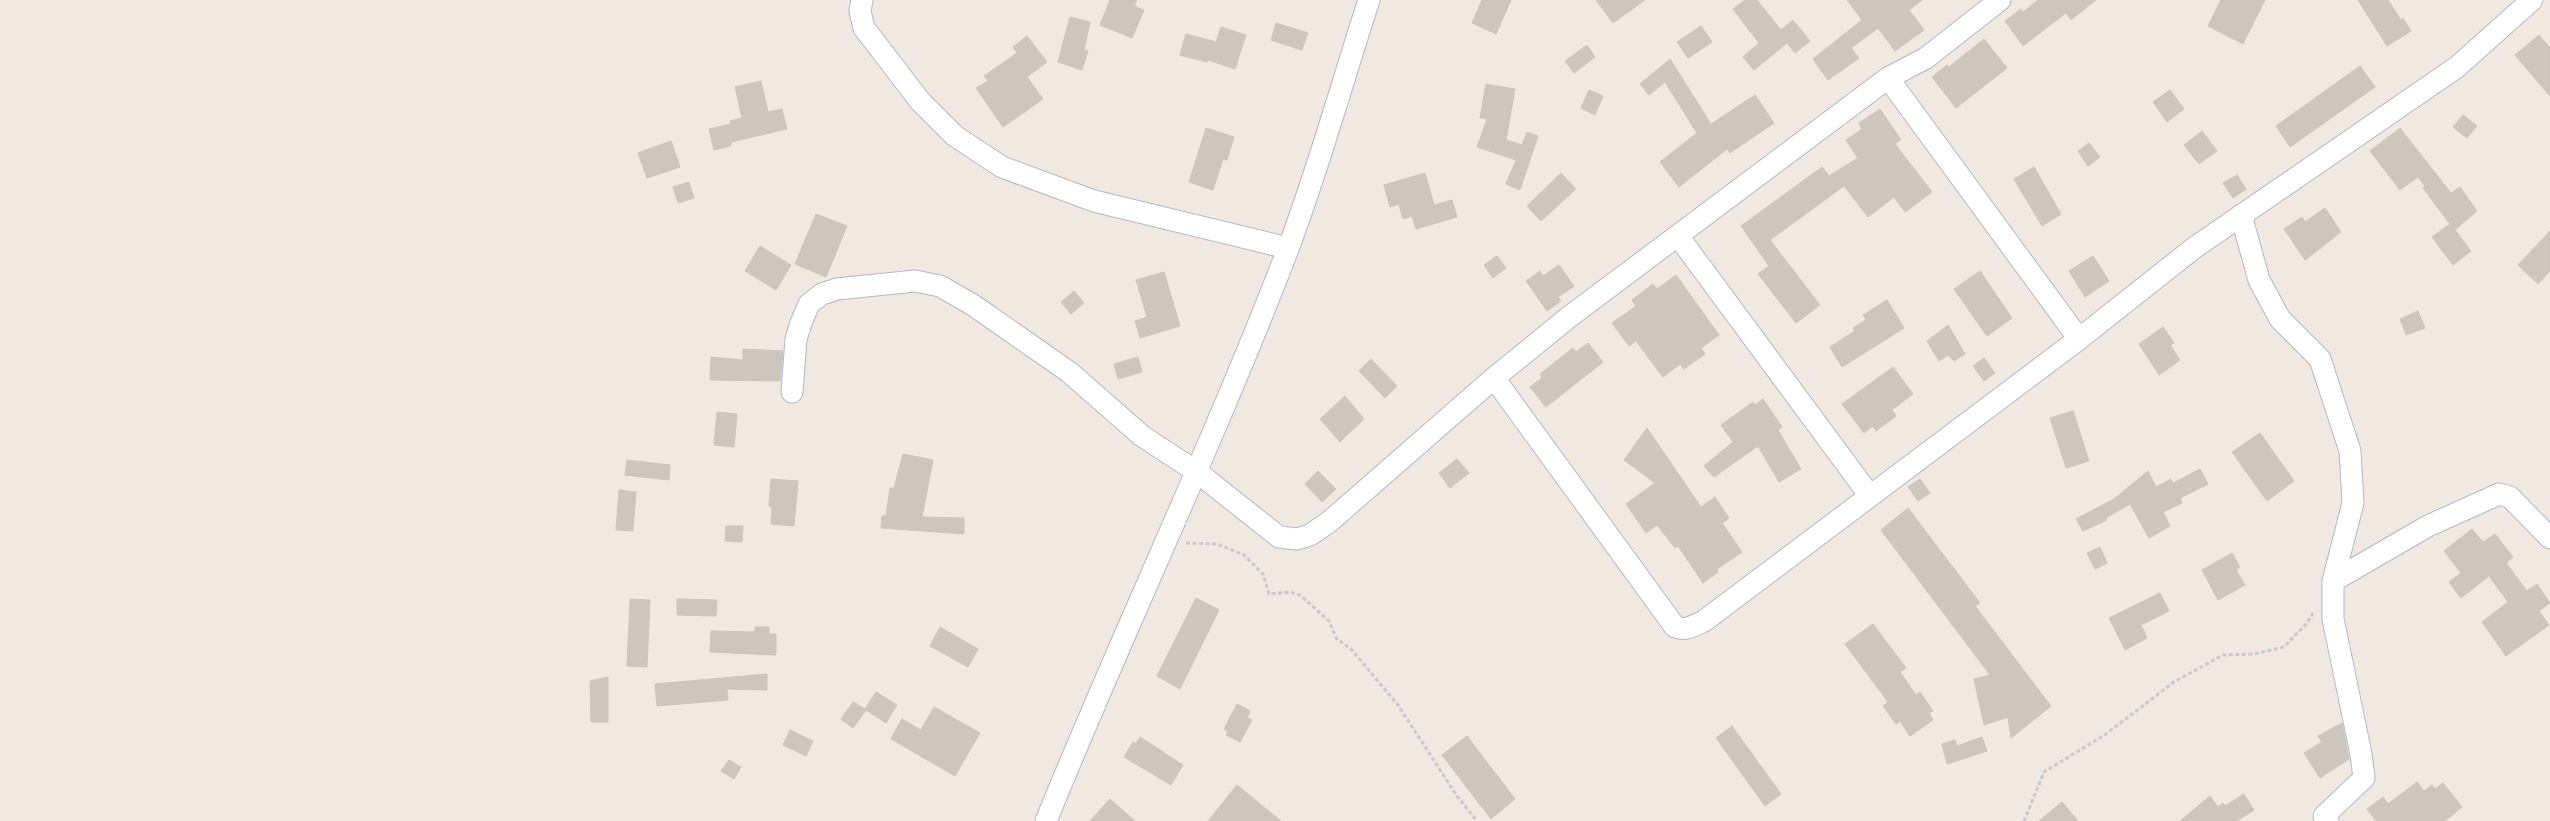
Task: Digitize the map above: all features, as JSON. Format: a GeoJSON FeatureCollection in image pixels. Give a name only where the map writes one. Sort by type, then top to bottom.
{"type":"FeatureCollection","features":[{"type":"Feature","properties":{"kind":"street"},"geometry":{"type":"LineString","coordinates":[[862,0],[860,11],[864,28],[920,101],[955,136],[1002,167],[1094,201],[1288,248]]}},
{"type":"Feature","properties":{"kind":"street"},"geometry":{"type":"LineString","coordinates":[[1046,821],[1082,733],[1197,472],[1288,248],[1369,0]]}},
{"type":"Feature","properties":{"kind":"street"},"geometry":{"type":"LineString","coordinates":[[792,392],[796,339],[809,304],[822,294],[837,290],[915,281],[940,286],[989,316],[1069,372],[1142,436],[1197,472],[1279,537],[1297,539],[1305,537],[1329,522],[1494,378],[1569,316],[1888,78],[1926,58],[2000,0]]}},
{"type":"Feature","properties":{"kind":"street"},"geometry":{"type":"LineString","coordinates":[[1494,378],[1674,627],[1682,630],[1704,622],[2079,339],[2194,248],[2457,67],[2532,0]]}},
{"type":"Feature","properties":{"kind":"street"},"geometry":{"type":"LineString","coordinates":[[1888,78],[2079,339]]}},
{"type":"Feature","properties":{"kind":"street"},"geometry":{"type":"LineString","coordinates":[[2241,215],[2259,280],[2280,318],[2320,359],[2350,451],[2353,502],[2333,581],[2333,620],[2361,754],[2364,778],[2324,816],[2328,821]]}},
{"type":"Feature","properties":{"kind":"street"},"geometry":{"type":"LineString","coordinates":[[1678,236],[1870,496]]}},
{"type":"Feature","properties":{"kind":"street"},"geometry":{"type":"LineString","coordinates":[[2333,581],[2428,526],[2499,494],[2510,497],[2550,538]]}},
{"type":"Feature","properties":{"kind":"path"},"geometry":{"type":"LineString","coordinates":[[1166,545],[1178,542],[1217,544],[1244,555],[1263,574],[1269,594],[1290,592],[1300,595],[1329,621],[1336,638],[1351,649],[1398,705],[1457,796],[1477,821]]}},
{"type":"Feature","properties":{"kind":"path"},"geometry":{"type":"LineString","coordinates":[[2024,821],[2044,772],[2106,734],[2174,682],[2223,655],[2254,654],[2284,647],[2307,623],[2317,606]]}},
{"type":"Feature","properties":{"kind":"building"},"geometry":{"type":"Polygon","coordinates":[[[1110,0],[1137,0],[1134,6],[1144,10],[1132,38],[1100,25],[1110,0]]]}},
{"type":"Feature","properties":{"kind":"building"},"geometry":{"type":"Polygon","coordinates":[[[1482,0],[1511,0],[1496,34],[1472,23],[1482,0]]]}},
{"type":"Feature","properties":{"kind":"building"},"geometry":{"type":"Polygon","coordinates":[[[1596,0],[1645,0],[1613,23],[1596,0]]]}},
{"type":"Feature","properties":{"kind":"building"},"geometry":{"type":"Polygon","coordinates":[[[1745,0],[1757,0],[1781,30],[1793,20],[1810,41],[1795,53],[1787,43],[1754,70],[1743,57],[1759,43],[1733,9],[1745,0]]]}},
{"type":"Feature","properties":{"kind":"building"},"geometry":{"type":"Polygon","coordinates":[[[1847,0],[1922,0],[1909,10],[1924,30],[1895,51],[1878,28],[1851,48],[1859,58],[1828,80],[1813,59],[1862,20],[1847,0]]]}},
{"type":"Feature","properties":{"kind":"building"},"geometry":{"type":"Polygon","coordinates":[[[2038,0],[2096,0],[2071,20],[2066,13],[2023,46],[2005,21],[2021,9],[2023,12],[2038,0]]]}},
{"type":"Feature","properties":{"kind":"building"},"geometry":{"type":"Polygon","coordinates":[[[2221,0],[2265,0],[2243,44],[2208,26],[2221,0]]]}},
{"type":"Feature","properties":{"kind":"building"},"geometry":{"type":"Polygon","coordinates":[[[2358,0],[2388,0],[2411,31],[2387,46],[2358,0]]]}},
{"type":"Feature","properties":{"kind":"building"},"geometry":{"type":"Polygon","coordinates":[[[1070,17],[1090,22],[1084,50],[1088,51],[1082,70],[1058,62],[1070,17]]]}},
{"type":"Feature","properties":{"kind":"building"},"geometry":{"type":"Polygon","coordinates":[[[1276,23],[1308,33],[1302,50],[1271,40],[1276,23]]]}},
{"type":"Feature","properties":{"kind":"building"},"geometry":{"type":"Polygon","coordinates":[[[1701,26],[1712,42],[1688,58],[1677,42],[1701,26]]]}},
{"type":"Feature","properties":{"kind":"building"},"geometry":{"type":"Polygon","coordinates":[[[1221,27],[1246,35],[1235,69],[1208,60],[1207,62],[1180,55],[1186,34],[1216,42],[1221,27]]]}},
{"type":"Feature","properties":{"kind":"building"},"geometry":{"type":"Polygon","coordinates":[[[2539,35],[2550,48],[2550,96],[2515,55],[2539,35]]]}},
{"type":"Feature","properties":{"kind":"building"},"geometry":{"type":"Polygon","coordinates":[[[1027,36],[1047,62],[1027,77],[1043,99],[1003,127],[976,88],[988,81],[984,76],[1017,53],[1013,47],[1027,36]]]}},
{"type":"Feature","properties":{"kind":"building"},"geometry":{"type":"Polygon","coordinates":[[[1984,39],[2007,68],[1956,108],[1932,77],[1947,65],[1949,67],[1984,39]]]}},
{"type":"Feature","properties":{"kind":"building"},"geometry":{"type":"Polygon","coordinates":[[[1587,45],[1595,57],[1574,73],[1565,61],[1587,45]]]}},
{"type":"Feature","properties":{"kind":"building"},"geometry":{"type":"Polygon","coordinates":[[[1670,59],[1711,124],[1755,95],[1774,123],[1730,153],[1727,149],[1679,187],[1660,162],[1697,133],[1665,82],[1649,95],[1640,84],[1670,59]]]}},
{"type":"Feature","properties":{"kind":"building"},"geometry":{"type":"Polygon","coordinates":[[[2360,66],[2375,87],[2290,147],[2276,126],[2360,66]]]}},
{"type":"Feature","properties":{"kind":"building"},"geometry":{"type":"Polygon","coordinates":[[[761,81],[768,112],[782,109],[787,129],[731,142],[731,146],[714,150],[709,129],[731,124],[730,121],[742,118],[735,87],[761,81]]]}},
{"type":"Feature","properties":{"kind":"building"},"geometry":{"type":"Polygon","coordinates":[[[1486,84],[1515,89],[1506,140],[1522,145],[1527,132],[1538,136],[1520,190],[1506,184],[1516,160],[1477,147],[1487,119],[1480,118],[1486,84]]]}},
{"type":"Feature","properties":{"kind":"building"},"geometry":{"type":"Polygon","coordinates":[[[1589,90],[1603,96],[1595,115],[1581,108],[1589,90]]]}},
{"type":"Feature","properties":{"kind":"building"},"geometry":{"type":"Polygon","coordinates":[[[2170,90],[2184,109],[2167,122],[2153,102],[2170,90]]]}},
{"type":"Feature","properties":{"kind":"building"},"geometry":{"type":"Polygon","coordinates":[[[1880,109],[1901,140],[1895,144],[1932,192],[1905,212],[1894,197],[1868,217],[1844,186],[1770,240],[1820,305],[1796,323],[1758,274],[1769,266],[1741,226],[1822,167],[1829,176],[1858,158],[1846,140],[1862,129],[1859,123],[1880,109]]]}},
{"type":"Feature","properties":{"kind":"building"},"geometry":{"type":"Polygon","coordinates":[[[2463,115],[2477,126],[2467,138],[2453,127],[2463,115]]]}},
{"type":"Feature","properties":{"kind":"building"},"geometry":{"type":"Polygon","coordinates":[[[1206,128],[1234,137],[1227,160],[1223,159],[1213,190],[1189,182],[1206,128]]]}},
{"type":"Feature","properties":{"kind":"building"},"geometry":{"type":"Polygon","coordinates":[[[2400,128],[2451,193],[2460,187],[2477,211],[2455,230],[2471,251],[2453,265],[2432,237],[2450,224],[2423,188],[2425,186],[2418,177],[2400,190],[2370,151],[2400,128]]]}},
{"type":"Feature","properties":{"kind":"building"},"geometry":{"type":"Polygon","coordinates":[[[2202,131],[2217,151],[2199,164],[2184,145],[2202,131]]]}},
{"type":"Feature","properties":{"kind":"building"},"geometry":{"type":"Polygon","coordinates":[[[671,141],[680,167],[647,178],[638,153],[671,141]]]}},
{"type":"Feature","properties":{"kind":"building"},"geometry":{"type":"Polygon","coordinates":[[[2089,143],[2100,157],[2088,166],[2078,151],[2089,143]]]}},
{"type":"Feature","properties":{"kind":"building"},"geometry":{"type":"Polygon","coordinates":[[[2034,167],[2061,214],[2042,226],[2014,179],[2034,167]]]}},
{"type":"Feature","properties":{"kind":"building"},"geometry":{"type":"Polygon","coordinates":[[[1425,173],[1434,205],[1452,200],[1457,217],[1416,229],[1412,216],[1403,219],[1399,204],[1390,207],[1384,185],[1425,173]]]}},
{"type":"Feature","properties":{"kind":"building"},"geometry":{"type":"Polygon","coordinates":[[[1561,173],[1576,189],[1541,221],[1527,206],[1561,173]]]}},
{"type":"Feature","properties":{"kind":"building"},"geometry":{"type":"Polygon","coordinates":[[[2237,175],[2246,189],[2233,198],[2223,183],[2237,175]]]}},
{"type":"Feature","properties":{"kind":"building"},"geometry":{"type":"Polygon","coordinates":[[[689,182],[694,198],[678,203],[673,187],[689,182]]]}},
{"type":"Feature","properties":{"kind":"building"},"geometry":{"type":"Polygon","coordinates":[[[2325,208],[2341,232],[2305,260],[2284,229],[2302,217],[2305,222],[2325,208]]]}},
{"type":"Feature","properties":{"kind":"building"},"geometry":{"type":"Polygon","coordinates":[[[816,214],[847,226],[826,277],[795,264],[816,214]]]}},
{"type":"Feature","properties":{"kind":"building"},"geometry":{"type":"Polygon","coordinates":[[[2550,231],[2550,271],[2538,284],[2518,265],[2550,231]]]}},
{"type":"Feature","properties":{"kind":"building"},"geometry":{"type":"Polygon","coordinates":[[[760,246],[791,265],[776,290],[745,271],[760,246]]]}},
{"type":"Feature","properties":{"kind":"building"},"geometry":{"type":"Polygon","coordinates":[[[1497,256],[1506,268],[1493,278],[1484,265],[1497,256]]]}},
{"type":"Feature","properties":{"kind":"building"},"geometry":{"type":"Polygon","coordinates":[[[2093,256],[2109,281],[2085,297],[2069,271],[2093,256]]]}},
{"type":"Feature","properties":{"kind":"building"},"geometry":{"type":"Polygon","coordinates":[[[1559,265],[1574,286],[1558,297],[1561,301],[1547,311],[1526,281],[1540,271],[1543,276],[1559,265]]]}},
{"type":"Feature","properties":{"kind":"building"},"geometry":{"type":"Polygon","coordinates":[[[1980,271],[2012,318],[1987,336],[1954,289],[1980,271]]]}},
{"type":"Feature","properties":{"kind":"building"},"geometry":{"type":"Polygon","coordinates":[[[1164,272],[1180,326],[1140,338],[1135,321],[1147,317],[1136,280],[1164,272]]]}},
{"type":"Feature","properties":{"kind":"building"},"geometry":{"type":"Polygon","coordinates":[[[1676,275],[1719,335],[1701,348],[1705,354],[1684,369],[1680,364],[1663,377],[1636,341],[1629,346],[1612,323],[1636,306],[1632,300],[1653,284],[1657,289],[1676,275]]]}},
{"type":"Feature","properties":{"kind":"building"},"geometry":{"type":"Polygon","coordinates":[[[1074,291],[1084,303],[1071,314],[1061,302],[1074,291]]]}},
{"type":"Feature","properties":{"kind":"building"},"geometry":{"type":"Polygon","coordinates":[[[1887,300],[1904,328],[1842,367],[1830,347],[1855,331],[1853,328],[1866,320],[1863,315],[1887,300]]]}},
{"type":"Feature","properties":{"kind":"building"},"geometry":{"type":"Polygon","coordinates":[[[2418,311],[2425,328],[2406,335],[2400,319],[2418,311]]]}},
{"type":"Feature","properties":{"kind":"building"},"geometry":{"type":"Polygon","coordinates":[[[1948,325],[1965,354],[1954,361],[1948,355],[1939,361],[1927,341],[1948,325]]]}},
{"type":"Feature","properties":{"kind":"building"},"geometry":{"type":"Polygon","coordinates":[[[2163,327],[2174,343],[2170,345],[2180,360],[2159,375],[2139,344],[2163,327]]]}},
{"type":"Feature","properties":{"kind":"building"},"geometry":{"type":"Polygon","coordinates":[[[1588,343],[1603,362],[1546,407],[1530,387],[1542,378],[1540,374],[1573,348],[1576,352],[1588,343]]]}},
{"type":"Feature","properties":{"kind":"building"},"geometry":{"type":"Polygon","coordinates":[[[743,349],[783,351],[780,381],[710,380],[711,357],[743,360],[743,349]]]}},
{"type":"Feature","properties":{"kind":"building"},"geometry":{"type":"Polygon","coordinates":[[[1138,357],[1142,372],[1118,379],[1114,364],[1138,357]]]}},
{"type":"Feature","properties":{"kind":"building"},"geometry":{"type":"Polygon","coordinates":[[[1984,358],[1995,373],[1984,381],[1973,366],[1984,358]]]}},
{"type":"Feature","properties":{"kind":"building"},"geometry":{"type":"Polygon","coordinates":[[[1371,359],[1397,386],[1385,398],[1359,371],[1371,359]]]}},
{"type":"Feature","properties":{"kind":"building"},"geometry":{"type":"Polygon","coordinates":[[[1893,367],[1913,394],[1892,410],[1896,416],[1876,431],[1873,426],[1864,433],[1842,404],[1893,367]]]}},
{"type":"Feature","properties":{"kind":"building"},"geometry":{"type":"Polygon","coordinates":[[[1345,396],[1364,419],[1340,442],[1320,419],[1345,396]]]}},
{"type":"Feature","properties":{"kind":"building"},"geometry":{"type":"Polygon","coordinates":[[[1763,399],[1782,427],[1778,430],[1801,469],[1779,482],[1758,446],[1714,477],[1704,466],[1733,442],[1721,425],[1753,402],[1755,405],[1763,399]]]}},
{"type":"Feature","properties":{"kind":"building"},"geometry":{"type":"Polygon","coordinates":[[[2073,411],[2089,461],[2066,468],[2050,418],[2073,411]]]}},
{"type":"Feature","properties":{"kind":"building"},"geometry":{"type":"Polygon","coordinates":[[[717,412],[737,414],[734,447],[714,445],[717,412]]]}},
{"type":"Feature","properties":{"kind":"building"},"geometry":{"type":"Polygon","coordinates":[[[1647,428],[1701,507],[1715,497],[1729,518],[1722,523],[1742,552],[1717,569],[1718,572],[1703,583],[1678,546],[1675,548],[1657,525],[1646,533],[1626,504],[1655,483],[1624,460],[1647,428]]]}},
{"type":"Feature","properties":{"kind":"building"},"geometry":{"type":"Polygon","coordinates":[[[2260,433],[2294,481],[2267,501],[2232,452],[2260,433]]]}},
{"type":"Feature","properties":{"kind":"building"},"geometry":{"type":"Polygon","coordinates":[[[903,454],[933,460],[922,517],[964,518],[964,534],[881,528],[882,516],[886,516],[890,488],[894,488],[903,454]]]}},
{"type":"Feature","properties":{"kind":"building"},"geometry":{"type":"Polygon","coordinates":[[[1457,459],[1469,473],[1450,488],[1439,473],[1457,459]]]}},
{"type":"Feature","properties":{"kind":"building"},"geometry":{"type":"Polygon","coordinates":[[[627,460],[670,465],[669,480],[625,475],[627,460]]]}},
{"type":"Feature","properties":{"kind":"building"},"geometry":{"type":"Polygon","coordinates":[[[2200,469],[2208,484],[2180,498],[2182,503],[2163,512],[2170,526],[2149,538],[2130,504],[2106,518],[2107,520],[2083,531],[2076,519],[2114,499],[2148,471],[2156,487],[2171,479],[2173,483],[2200,469]]]}},
{"type":"Feature","properties":{"kind":"building"},"geometry":{"type":"Polygon","coordinates":[[[1318,471],[1336,489],[1322,502],[1305,484],[1318,471]]]}},
{"type":"Feature","properties":{"kind":"building"},"geometry":{"type":"Polygon","coordinates":[[[771,479],[798,481],[794,526],[771,524],[772,507],[769,506],[771,479]]]}},
{"type":"Feature","properties":{"kind":"building"},"geometry":{"type":"Polygon","coordinates":[[[1920,479],[1930,493],[1918,501],[1908,487],[1920,479]]]}},
{"type":"Feature","properties":{"kind":"building"},"geometry":{"type":"Polygon","coordinates":[[[619,490],[636,492],[633,531],[616,530],[619,490]]]}},
{"type":"Feature","properties":{"kind":"building"},"geometry":{"type":"Polygon","coordinates":[[[1908,508],[1980,603],[1975,606],[2051,706],[2011,738],[2008,717],[1984,725],[1974,679],[1990,675],[1881,530],[1908,508]]]}},
{"type":"Feature","properties":{"kind":"building"},"geometry":{"type":"Polygon","coordinates":[[[726,526],[743,526],[742,542],[725,541],[726,526]]]}},
{"type":"Feature","properties":{"kind":"building"},"geometry":{"type":"Polygon","coordinates":[[[2472,529],[2483,542],[2495,534],[2513,557],[2506,563],[2527,591],[2537,584],[2550,603],[2539,611],[2549,625],[2506,656],[2482,622],[2508,602],[2489,576],[2461,598],[2449,582],[2461,573],[2444,551],[2472,529]]]}},
{"type":"Feature","properties":{"kind":"building"},"geometry":{"type":"Polygon","coordinates":[[[2100,547],[2107,563],[2095,569],[2087,553],[2100,547]]]}},
{"type":"Feature","properties":{"kind":"building"},"geometry":{"type":"Polygon","coordinates":[[[2232,553],[2240,567],[2236,570],[2245,585],[2218,600],[2202,570],[2232,553]]]}},
{"type":"Feature","properties":{"kind":"building"},"geometry":{"type":"Polygon","coordinates":[[[2160,593],[2169,611],[2141,625],[2147,638],[2125,650],[2109,618],[2160,593]]]}},
{"type":"Feature","properties":{"kind":"building"},"geometry":{"type":"Polygon","coordinates":[[[1196,598],[1219,610],[1180,689],[1157,676],[1196,598]]]}},
{"type":"Feature","properties":{"kind":"building"},"geometry":{"type":"Polygon","coordinates":[[[630,599],[650,600],[647,667],[627,666],[630,599]]]}},
{"type":"Feature","properties":{"kind":"building"},"geometry":{"type":"Polygon","coordinates":[[[677,599],[717,600],[716,616],[677,615],[677,599]]]}},
{"type":"Feature","properties":{"kind":"building"},"geometry":{"type":"Polygon","coordinates":[[[1873,624],[1906,668],[1900,672],[1916,695],[1920,692],[1933,711],[1929,713],[1933,720],[1910,736],[1900,721],[1896,724],[1883,706],[1888,702],[1845,644],[1873,624]]]}},
{"type":"Feature","properties":{"kind":"building"},"geometry":{"type":"Polygon","coordinates":[[[755,627],[769,627],[769,634],[776,634],[776,655],[710,652],[711,631],[755,632],[755,627]]]}},
{"type":"Feature","properties":{"kind":"building"},"geometry":{"type":"Polygon","coordinates":[[[940,627],[978,649],[968,667],[930,646],[940,627]]]}},
{"type":"Feature","properties":{"kind":"building"},"geometry":{"type":"Polygon","coordinates":[[[767,674],[767,690],[727,689],[728,700],[657,706],[655,684],[767,674]]]}},
{"type":"Feature","properties":{"kind":"building"},"geometry":{"type":"Polygon","coordinates":[[[608,677],[608,722],[591,722],[590,681],[608,677]]]}},
{"type":"Feature","properties":{"kind":"building"},"geometry":{"type":"Polygon","coordinates":[[[876,692],[897,705],[886,723],[866,710],[853,728],[841,719],[853,702],[865,709],[876,692]]]}},
{"type":"Feature","properties":{"kind":"building"},"geometry":{"type":"Polygon","coordinates":[[[1237,704],[1250,711],[1247,718],[1252,720],[1240,742],[1226,735],[1228,731],[1224,729],[1237,704]]]}},
{"type":"Feature","properties":{"kind":"building"},"geometry":{"type":"Polygon","coordinates":[[[934,707],[980,733],[955,776],[891,739],[902,719],[921,730],[934,707]]]}},
{"type":"Feature","properties":{"kind":"building"},"geometry":{"type":"Polygon","coordinates":[[[2342,723],[2349,759],[2320,778],[2304,753],[2322,742],[2318,736],[2342,723]]]}},
{"type":"Feature","properties":{"kind":"building"},"geometry":{"type":"Polygon","coordinates":[[[1732,726],[1781,794],[1765,806],[1716,738],[1732,726]]]}},
{"type":"Feature","properties":{"kind":"building"},"geometry":{"type":"Polygon","coordinates":[[[790,730],[813,741],[806,756],[783,745],[790,730]]]}},
{"type":"Feature","properties":{"kind":"building"},"geometry":{"type":"Polygon","coordinates":[[[1467,736],[1515,799],[1491,819],[1442,755],[1467,736]]]}},
{"type":"Feature","properties":{"kind":"building"},"geometry":{"type":"Polygon","coordinates":[[[1140,737],[1183,765],[1171,785],[1124,757],[1133,742],[1136,744],[1140,737]]]}},
{"type":"Feature","properties":{"kind":"building"},"geometry":{"type":"Polygon","coordinates":[[[1982,737],[1987,751],[1947,764],[1942,744],[1955,740],[1957,746],[1982,737]]]}},
{"type":"Feature","properties":{"kind":"building"},"geometry":{"type":"Polygon","coordinates":[[[729,760],[741,767],[734,779],[721,771],[729,760]]]}},
{"type":"Feature","properties":{"kind":"building"},"geometry":{"type":"Polygon","coordinates":[[[2417,782],[2424,791],[2432,785],[2435,789],[2443,783],[2462,807],[2445,821],[2376,821],[2367,809],[2383,797],[2388,804],[2417,782]]]}},
{"type":"Feature","properties":{"kind":"building"},"geometry":{"type":"Polygon","coordinates":[[[1237,785],[1281,821],[1208,821],[1237,785]]]}},
{"type":"Feature","properties":{"kind":"building"},"geometry":{"type":"Polygon","coordinates":[[[2244,794],[2254,810],[2237,821],[2180,821],[2210,796],[2218,807],[2223,803],[2225,806],[2244,794]]]}},
{"type":"Feature","properties":{"kind":"building"},"geometry":{"type":"Polygon","coordinates":[[[1110,799],[1135,821],[1090,821],[1110,799]]]}},
{"type":"Feature","properties":{"kind":"building"},"geometry":{"type":"Polygon","coordinates":[[[2062,802],[2078,821],[2039,821],[2062,802]]]}}]}
